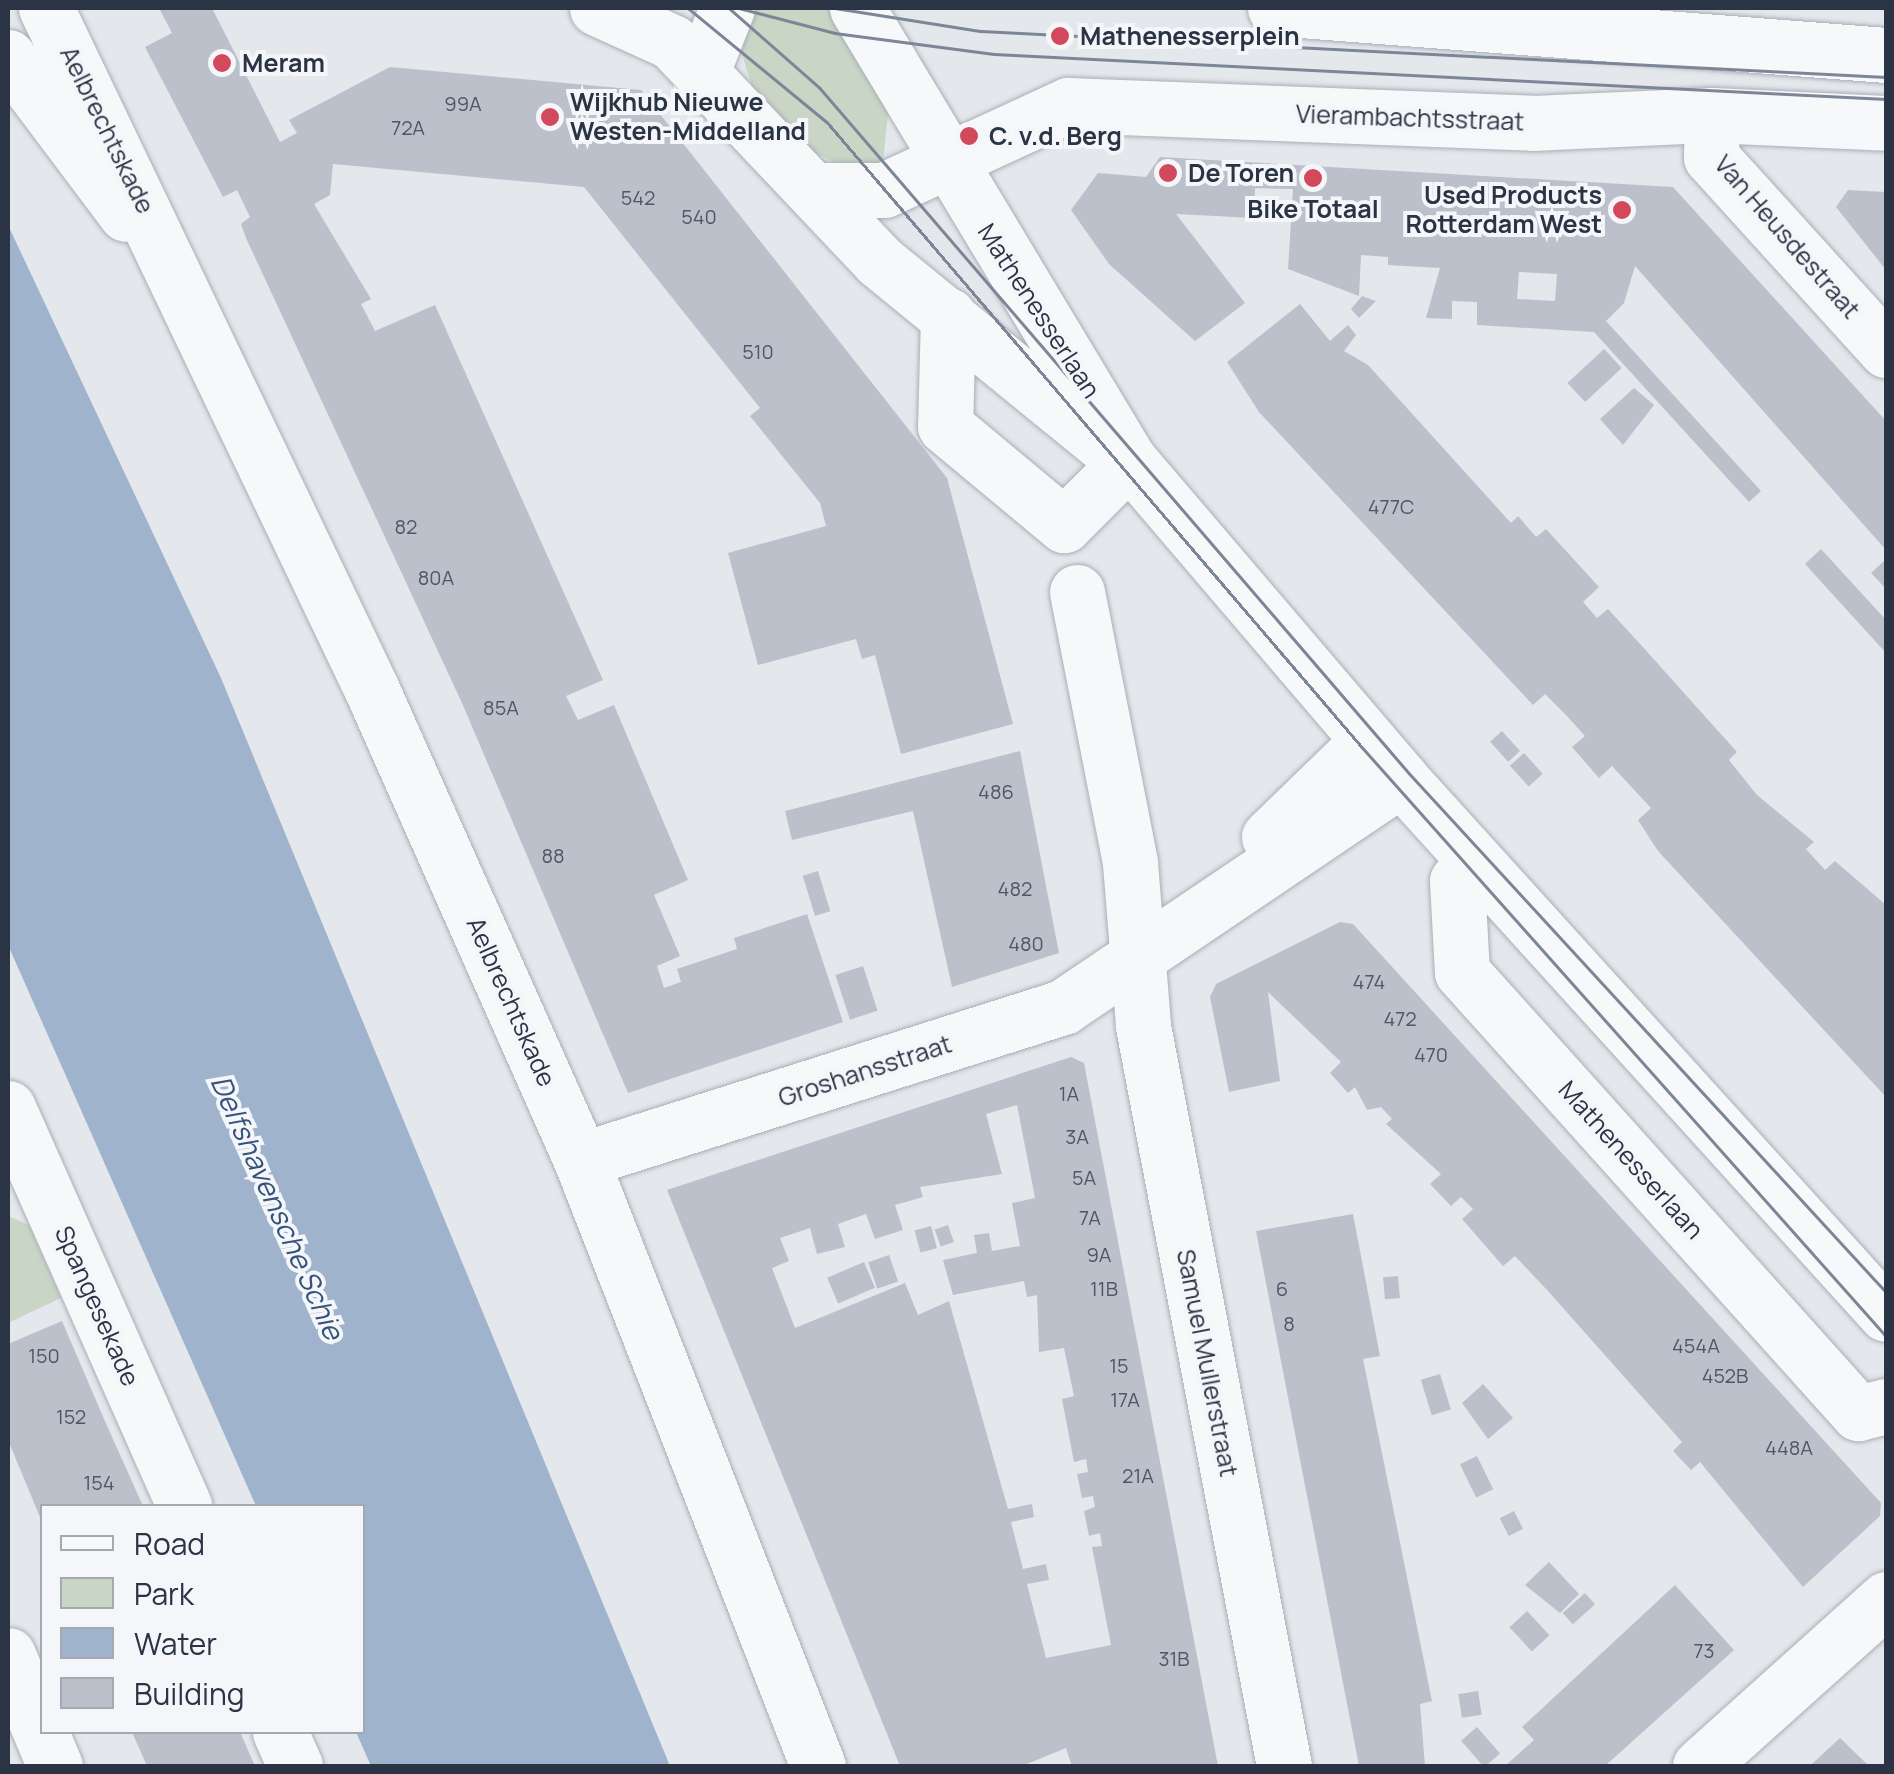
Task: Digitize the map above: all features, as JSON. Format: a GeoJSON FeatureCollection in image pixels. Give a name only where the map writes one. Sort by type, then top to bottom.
{"type":"FeatureCollection","features":[{"type":"Feature","properties":{"kind":"street","name":"Aelbrechtskade"},"geometry":{"type":"LineString","coordinates":[[46,8],[372,690],[581,1160],[818,1766]]}},
{"type":"Feature","properties":{"kind":"street"},"geometry":{"type":"LineString","coordinates":[[597,8],[655,30],[702,70],[819,190],[879,191],[947,163],[858,8]]}},
{"type":"Feature","properties":{"kind":"street"},"geometry":{"type":"LineString","coordinates":[[702,70],[727,8]]}},
{"type":"Feature","properties":{"kind":"street"},"geometry":{"type":"LineString","coordinates":[[1275,8],[1571,17],[1886,55]]}},
{"type":"Feature","properties":{"kind":"street","name":"Aelbrechtskade"},"geometry":{"type":"LineString","coordinates":[[8,57],[163,254]]}},
{"type":"Feature","properties":{"kind":"street","name":"Vierambachtsstraat"},"geometry":{"type":"LineString","coordinates":[[947,163],[1068,105],[1532,123],[1712,115],[1886,123]]}},
{"type":"Feature","properties":{"kind":"street","name":"Van Heusdestraat"},"geometry":{"type":"LineString","coordinates":[[1712,115],[1711,156],[1886,350]]}},
{"type":"Feature","properties":{"kind":"street","name":"Mathenesserlaan"},"geometry":{"type":"LineString","coordinates":[[947,163],[1129,460],[1474,862],[1886,1314]]}},
{"type":"Feature","properties":{"kind":"street","name":"Mathenesserlaan"},"geometry":{"type":"LineString","coordinates":[[819,190],[879,261],[1129,460]]}},
{"type":"Feature","properties":{"kind":"street"},"geometry":{"type":"LineString","coordinates":[[948,315],[945,426],[1064,525],[1129,460]]}},
{"type":"Feature","properties":{"kind":"street"},"geometry":{"type":"LineString","coordinates":[[1078,592],[1130,863],[1138,958]]}},
{"type":"Feature","properties":{"kind":"street","name":"Groshansstraat"},"geometry":{"type":"LineString","coordinates":[[581,1160],[1063,1007],[1138,958],[1384,760]]}},
{"type":"Feature","properties":{"kind":"street","name":"Mathenesserlaan"},"geometry":{"type":"LineString","coordinates":[[1474,862],[1457,881],[1462,972],[1858,1413],[1886,1406]]}},
{"type":"Feature","properties":{"kind":"street","name":"Samuel Mullerstraat"},"geometry":{"type":"LineString","coordinates":[[1138,958],[1143,1026],[1284,1766]]}},
{"type":"Feature","properties":{"kind":"street","name":"Spangesekade"},"geometry":{"type":"LineString","coordinates":[[13,1138],[183,1504]]}},
{"type":"Feature","properties":{"kind":"street"},"geometry":{"type":"LineString","coordinates":[[1700,1766],[1886,1599]]}},
{"type":"Feature","properties":{"kind":"street"},"geometry":{"type":"LineString","coordinates":[[8,1655],[40,1731]]}},
{"type":"Feature","properties":{"kind":"street"},"geometry":{"type":"LineString","coordinates":[[41,1734],[55,1766]]}},
{"type":"Feature","properties":{"kind":"street"},"geometry":{"type":"LineString","coordinates":[[281,1734],[295,1766]]}},
{"type":"Feature","properties":{"kind":"green space"},"geometry":{"type":"Polygon","coordinates":[[[754,8],[835,8],[889,103],[883,162],[851,170],[796,144],[753,90],[741,51],[754,8]]]}},
{"type":"Feature","properties":{"kind":"green space"},"geometry":{"type":"Polygon","coordinates":[[[8,1216],[29,1225],[61,1298],[8,1323],[8,1216]]]}},
{"type":"Feature","properties":{"kind":"water","name":"Delfshavensche Schie"},"geometry":{"type":"Polygon","coordinates":[[[8,225],[221,678],[670,1766],[371,1766],[357,1734],[365,1734],[365,1504],[255,1504],[8,945],[8,225]]]}},
{"type":"Feature","properties":{"kind":"building"},"geometry":{"type":"Polygon","coordinates":[[[159,8],[212,8],[280,142],[297,133],[289,120],[390,67],[641,90],[947,478],[1013,724],[901,754],[875,655],[862,659],[856,639],[758,665],[728,553],[826,526],[820,503],[750,416],[760,408],[584,187],[333,164],[330,195],[314,204],[371,299],[361,304],[375,331],[435,305],[603,680],[566,696],[578,720],[614,705],[688,880],[654,895],[680,956],[657,966],[664,988],[681,982],[677,969],[737,949],[734,938],[807,914],[843,1022],[628,1093],[462,703],[246,238],[241,224],[250,217],[237,190],[223,197],[145,47],[172,33],[159,8]]]}},
{"type":"Feature","properties":{"kind":"building"},"geometry":{"type":"Polygon","coordinates":[[[1160,157],[1673,187],[1886,421],[1886,550],[1635,266],[1624,303],[1606,321],[1761,491],[1749,502],[1594,332],[1477,325],[1477,302],[1452,301],[1452,319],[1426,318],[1440,268],[1388,265],[1388,257],[1361,255],[1359,296],[1288,269],[1293,189],[1255,188],[1254,218],[1176,214],[1245,303],[1195,341],[1109,264],[1071,210],[1098,173],[1146,177],[1160,157]],[[1519,272],[1517,299],[1555,301],[1557,274],[1519,272]]]}},
{"type":"Feature","properties":{"kind":"building"},"geometry":{"type":"Polygon","coordinates":[[[1848,190],[1886,192],[1886,270],[1836,207],[1848,190]]]}},
{"type":"Feature","properties":{"kind":"building"},"geometry":{"type":"Polygon","coordinates":[[[1362,296],[1376,301],[1359,318],[1351,309],[1362,296]]]}},
{"type":"Feature","properties":{"kind":"building"},"geometry":{"type":"Polygon","coordinates":[[[1300,304],[1330,341],[1348,325],[1356,335],[1344,351],[1368,365],[1511,523],[1518,516],[1536,537],[1546,529],[1599,587],[1583,602],[1597,618],[1608,609],[1641,645],[1737,752],[1729,760],[1757,795],[1814,842],[1806,849],[1825,870],[1835,861],[1886,905],[1886,1097],[1658,851],[1638,820],[1651,808],[1612,766],[1599,778],[1572,747],[1585,736],[1566,715],[1545,694],[1533,705],[1259,412],[1227,362],[1300,304]]]}},
{"type":"Feature","properties":{"kind":"building"},"geometry":{"type":"Polygon","coordinates":[[[1604,349],[1622,368],[1585,402],[1567,383],[1604,349]]]}},
{"type":"Feature","properties":{"kind":"building"},"geometry":{"type":"Polygon","coordinates":[[[1634,388],[1654,405],[1623,445],[1600,419],[1634,388]]]}},
{"type":"Feature","properties":{"kind":"building"},"geometry":{"type":"Polygon","coordinates":[[[1821,549],[1886,620],[1886,653],[1805,564],[1821,549]]]}},
{"type":"Feature","properties":{"kind":"building"},"geometry":{"type":"Polygon","coordinates":[[[1884,561],[1886,564],[1886,589],[1871,573],[1884,561]]]}},
{"type":"Feature","properties":{"kind":"building"},"geometry":{"type":"Polygon","coordinates":[[[1502,731],[1520,751],[1508,762],[1490,742],[1502,731]]]}},
{"type":"Feature","properties":{"kind":"building"},"geometry":{"type":"Polygon","coordinates":[[[1020,751],[1059,953],[952,987],[913,811],[792,840],[785,811],[1020,751]]]}},
{"type":"Feature","properties":{"kind":"building"},"geometry":{"type":"Polygon","coordinates":[[[1524,753],[1543,774],[1529,787],[1510,766],[1524,753]]]}},
{"type":"Feature","properties":{"kind":"building"},"geometry":{"type":"Polygon","coordinates":[[[818,871],[830,911],[815,916],[803,876],[818,871]]]}},
{"type":"Feature","properties":{"kind":"building"},"geometry":{"type":"Polygon","coordinates":[[[1340,922],[1353,924],[1881,1503],[1880,1516],[1803,1587],[1700,1462],[1691,1470],[1673,1451],[1682,1442],[1548,1291],[1515,1256],[1503,1266],[1462,1219],[1473,1209],[1461,1197],[1451,1206],[1430,1184],[1441,1174],[1386,1124],[1392,1119],[1381,1107],[1367,1110],[1355,1087],[1348,1093],[1330,1073],[1341,1062],[1268,992],[1280,1081],[1229,1092],[1210,997],[1216,984],[1340,922]]]}},
{"type":"Feature","properties":{"kind":"building"},"geometry":{"type":"Polygon","coordinates":[[[863,966],[878,1011],[850,1020],[835,975],[863,966]]]}},
{"type":"Feature","properties":{"kind":"building"},"geometry":{"type":"Polygon","coordinates":[[[1071,1057],[1084,1063],[1218,1766],[1072,1766],[1066,1748],[1022,1766],[900,1766],[667,1190],[1071,1057]],[[1017,1105],[986,1114],[1002,1174],[920,1187],[923,1197],[895,1205],[903,1230],[875,1239],[866,1214],[838,1224],[845,1247],[817,1254],[810,1228],[780,1238],[789,1261],[772,1268],[795,1328],[905,1283],[918,1315],[949,1301],[1008,1509],[1032,1504],[1034,1517],[1011,1522],[1023,1569],[1046,1564],[1049,1580],[1027,1584],[1046,1658],[1111,1645],[1092,1547],[1102,1546],[1100,1533],[1089,1536],[1084,1511],[1095,1507],[1093,1496],[1082,1498],[1077,1474],[1088,1472],[1086,1459],[1074,1462],[1062,1399],[1074,1396],[1064,1348],[1039,1352],[1037,1295],[1027,1297],[1024,1281],[953,1295],[943,1260],[977,1253],[974,1235],[989,1233],[992,1251],[1020,1246],[1012,1203],[1035,1198],[1017,1105]]]}},
{"type":"Feature","properties":{"kind":"building"},"geometry":{"type":"Polygon","coordinates":[[[1353,1214],[1380,1356],[1363,1359],[1432,1701],[1420,1704],[1425,1766],[1359,1766],[1256,1231],[1353,1214]]]}},
{"type":"Feature","properties":{"kind":"building"},"geometry":{"type":"Polygon","coordinates":[[[948,1225],[954,1242],[941,1247],[935,1230],[948,1225]]]}},
{"type":"Feature","properties":{"kind":"building"},"geometry":{"type":"Polygon","coordinates":[[[931,1226],[937,1248],[921,1253],[915,1230],[931,1226]]]}},
{"type":"Feature","properties":{"kind":"building"},"geometry":{"type":"Polygon","coordinates":[[[889,1255],[898,1281],[877,1289],[868,1262],[889,1255]]]}},
{"type":"Feature","properties":{"kind":"building"},"geometry":{"type":"Polygon","coordinates":[[[864,1262],[875,1288],[838,1303],[827,1278],[864,1262]]]}},
{"type":"Feature","properties":{"kind":"building"},"geometry":{"type":"Polygon","coordinates":[[[1398,1276],[1400,1298],[1385,1299],[1383,1277],[1398,1276]]]}},
{"type":"Feature","properties":{"kind":"building"},"geometry":{"type":"Polygon","coordinates":[[[62,1321],[142,1504],[40,1504],[40,1517],[8,1440],[8,1344],[62,1321]]]}},
{"type":"Feature","properties":{"kind":"building"},"geometry":{"type":"Polygon","coordinates":[[[1440,1374],[1451,1409],[1432,1415],[1421,1380],[1440,1374]]]}},
{"type":"Feature","properties":{"kind":"building"},"geometry":{"type":"Polygon","coordinates":[[[1483,1384],[1513,1418],[1488,1439],[1462,1403],[1483,1384]]]}},
{"type":"Feature","properties":{"kind":"building"},"geometry":{"type":"Polygon","coordinates":[[[1477,1456],[1493,1489],[1476,1498],[1460,1464],[1477,1456]]]}},
{"type":"Feature","properties":{"kind":"building"},"geometry":{"type":"Polygon","coordinates":[[[1514,1511],[1523,1529],[1509,1536],[1500,1518],[1514,1511]]]}},
{"type":"Feature","properties":{"kind":"building"},"geometry":{"type":"Polygon","coordinates":[[[1549,1562],[1579,1594],[1560,1613],[1525,1585],[1549,1562]]]}},
{"type":"Feature","properties":{"kind":"building"},"geometry":{"type":"Polygon","coordinates":[[[1675,1585],[1734,1650],[1605,1766],[1505,1766],[1534,1740],[1522,1727],[1675,1585]]]}},
{"type":"Feature","properties":{"kind":"building"},"geometry":{"type":"Polygon","coordinates":[[[1585,1593],[1595,1604],[1573,1624],[1563,1613],[1585,1593]]]}},
{"type":"Feature","properties":{"kind":"building"},"geometry":{"type":"Polygon","coordinates":[[[1527,1611],[1550,1635],[1532,1652],[1509,1627],[1527,1611]]]}},
{"type":"Feature","properties":{"kind":"building"},"geometry":{"type":"Polygon","coordinates":[[[1478,1691],[1482,1715],[1462,1718],[1458,1694],[1478,1691]]]}},
{"type":"Feature","properties":{"kind":"building"},"geometry":{"type":"Polygon","coordinates":[[[1477,1727],[1500,1753],[1483,1766],[1461,1741],[1477,1727]]]}},
{"type":"Feature","properties":{"kind":"building"},"geometry":{"type":"Polygon","coordinates":[[[133,1734],[241,1734],[255,1766],[147,1766],[133,1734]]]}},
{"type":"Feature","properties":{"kind":"building"},"geometry":{"type":"Polygon","coordinates":[[[1840,1738],[1869,1766],[1809,1766],[1814,1762],[1840,1738]]]}},
{"type":"Feature","properties":{"kind":"tram line"},"geometry":{"type":"LineString","coordinates":[[688,8],[827,122],[1362,747],[1886,1336]]}},
{"type":"Feature","properties":{"kind":"tram line"},"geometry":{"type":"LineString","coordinates":[[729,8],[820,88],[1409,773],[1886,1292]]}},
{"type":"Feature","properties":{"kind":"tram line"},"geometry":{"type":"LineString","coordinates":[[739,8],[835,33],[994,54],[1886,99]]}},
{"type":"Feature","properties":{"kind":"tram line"},"geometry":{"type":"LineString","coordinates":[[835,8],[981,31],[1886,77]]}},
{"type":"Feature","properties":{"kind":"place","name":"Mathenesserplein"},"geometry":{"type":"Point","coordinates":[1060,36]}},
{"type":"Feature","properties":{"kind":"place","name":"Meram"},"geometry":{"type":"Point","coordinates":[222,63]}},
{"type":"Feature","properties":{"kind":"place","name":"Wijkhub Nieuwe Westen-Middelland"},"geometry":{"type":"Point","coordinates":[550,117]}},
{"type":"Feature","properties":{"kind":"place","name":"C. v.d. Berg"},"geometry":{"type":"Point","coordinates":[969,136]}},
{"type":"Feature","properties":{"kind":"place","name":"De Toren"},"geometry":{"type":"Point","coordinates":[1168,173]}},
{"type":"Feature","properties":{"kind":"place","name":"Bike Totaal"},"geometry":{"type":"Point","coordinates":[1313,178]}},
{"type":"Feature","properties":{"kind":"place","name":"Used Products Rotterdam West"},"geometry":{"type":"Point","coordinates":[1622,210]}}]}
